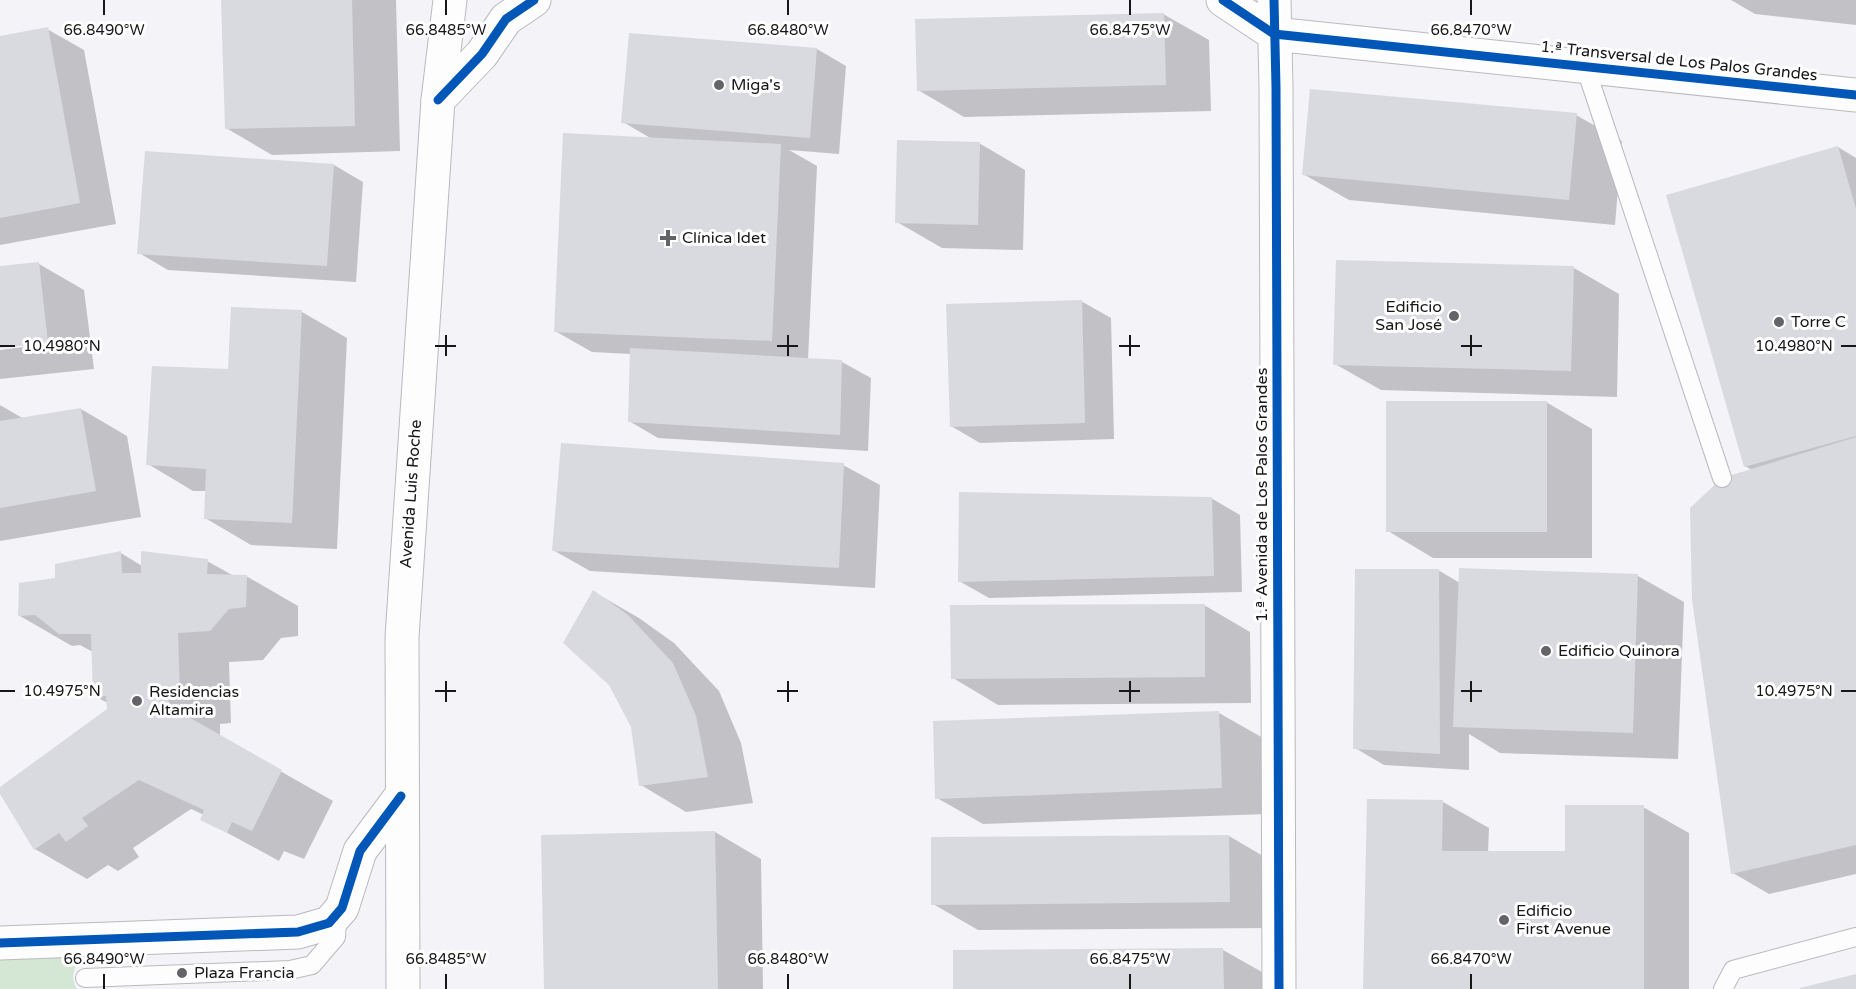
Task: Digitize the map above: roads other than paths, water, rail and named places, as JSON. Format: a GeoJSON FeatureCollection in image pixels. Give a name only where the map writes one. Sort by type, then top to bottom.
{"type":"FeatureCollection","features":[{"type":"Feature","properties":{"kind":"street","name":"Avenida Luis Roche"},"geometry":{"type":"LineString","coordinates":[[403,989],[402,637],[438,100],[450,0]]}},
{"type":"Feature","properties":{"kind":"street"},"geometry":{"type":"LineString","coordinates":[[438,100],[482,54],[506,19],[534,0]]}},
{"type":"Feature","properties":{"kind":"street","name":"1.ª Transversal de Los Palos Grandes"},"geometry":{"type":"LineString","coordinates":[[1223,0],[1274,34],[1856,95]]}},
{"type":"Feature","properties":{"kind":"street","name":"1.ª Avenida de Los Palos Grandes"},"geometry":{"type":"LineString","coordinates":[[1274,0],[1279,989]]}},
{"type":"Feature","properties":{"kind":"street"},"geometry":{"type":"LineString","coordinates":[[0,943],[298,932],[329,922],[342,908],[360,851],[401,796]]}},
{"type":"Feature","properties":{"kind":"lane"},"geometry":{"type":"LineString","coordinates":[[1590,81],[1722,478]]}},
{"type":"Feature","properties":{"kind":"lane"},"geometry":{"type":"LineString","coordinates":[[85,978],[291,970],[312,965],[336,937],[338,913]]}},
{"type":"Feature","properties":{"kind":"lane"},"geometry":{"type":"LineString","coordinates":[[1724,989],[1733,969],[1856,937]]}},
{"type":"Feature","properties":{"kind":"place","name":"Miga's"},"geometry":{"type":"Point","coordinates":[719,85]}},
{"type":"Feature","properties":{"kind":"place","name":"Clínica Idet"},"geometry":{"type":"Point","coordinates":[668,238]}},
{"type":"Feature","properties":{"kind":"place","name":"Edificio San José"},"geometry":{"type":"Point","coordinates":[1454,316]}},
{"type":"Feature","properties":{"kind":"place","name":"Torre C"},"geometry":{"type":"Point","coordinates":[1779,322]}},
{"type":"Feature","properties":{"kind":"place","name":"Edificio Quinora"},"geometry":{"type":"Point","coordinates":[1546,651]}},
{"type":"Feature","properties":{"kind":"place","name":"Residencias Altamira"},"geometry":{"type":"Point","coordinates":[137,701]}},
{"type":"Feature","properties":{"kind":"place","name":"Edificio First Avenue"},"geometry":{"type":"Point","coordinates":[1504,920]}},
{"type":"Feature","properties":{"kind":"place","name":"Plaza Francia"},"geometry":{"type":"Point","coordinates":[182,973]}}]}
